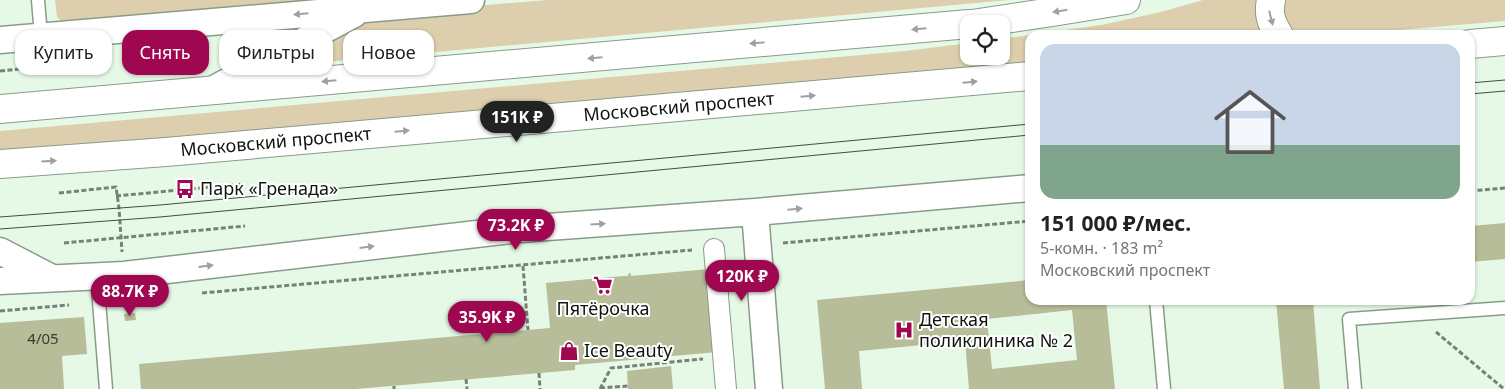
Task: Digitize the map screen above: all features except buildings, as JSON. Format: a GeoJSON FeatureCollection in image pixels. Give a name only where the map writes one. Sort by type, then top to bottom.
{"type":"FeatureCollection","features":[{"type":"Feature","properties":{"kind":"main road"},"geometry":{"type":"LineString","coordinates":[[1010,19],[1126,0]]}},
{"type":"Feature","properties":{"kind":"main road"},"geometry":{"type":"LineString","coordinates":[[1271,0],[1269,9],[1272,25],[1275,30]]}},
{"type":"Feature","properties":{"kind":"main road"},"geometry":{"type":"LineString","coordinates":[[0,109],[960,25]]}},
{"type":"Feature","properties":{"kind":"main road","name":"Московский проспект"},"geometry":{"type":"LineString","coordinates":[[0,164],[176,151],[1025,76]]}},
{"type":"Feature","properties":{"kind":"street"},"geometry":{"type":"LineString","coordinates":[[112,30],[471,0]]}},
{"type":"Feature","properties":{"kind":"street"},"geometry":{"type":"LineString","coordinates":[[209,92],[363,9]]}},
{"type":"Feature","properties":{"kind":"street"},"geometry":{"type":"LineString","coordinates":[[0,40],[15,39]]}},
{"type":"Feature","properties":{"kind":"street"},"geometry":{"type":"LineString","coordinates":[[0,281],[124,275],[520,229],[755,212],[1025,188]]}},
{"type":"Feature","properties":{"kind":"street"},"geometry":{"type":"LineString","coordinates":[[755,212],[769,389]]}},
{"type":"Feature","properties":{"kind":"street"},"geometry":{"type":"LineString","coordinates":[[714,249],[726,389]]}},
{"type":"Feature","properties":{"kind":"street"},"geometry":{"type":"LineString","coordinates":[[0,251],[50,278]]}},
{"type":"Feature","properties":{"kind":"lane"},"geometry":{"type":"LineString","coordinates":[[38,0],[40,30]]}},
{"type":"Feature","properties":{"kind":"lane"},"geometry":{"type":"LineString","coordinates":[[96,276],[106,389]]}},
{"type":"Feature","properties":{"kind":"lane"},"geometry":{"type":"LineString","coordinates":[[1156,305],[1164,389]]}},
{"type":"Feature","properties":{"kind":"lane"},"geometry":{"type":"LineString","coordinates":[[1429,305],[1430,313]]}},
{"type":"Feature","properties":{"kind":"lane"},"geometry":{"type":"LineString","coordinates":[[1355,389],[1349,319],[1505,308]]}},
{"type":"Feature","properties":{"kind":"path"},"geometry":{"type":"LineString","coordinates":[[0,71],[15,70]]}},
{"type":"Feature","properties":{"kind":"path"},"geometry":{"type":"LineString","coordinates":[[116,196],[243,184]]}},
{"type":"Feature","properties":{"kind":"path"},"geometry":{"type":"LineString","coordinates":[[59,193],[116,187],[124,275]]}},
{"type":"Feature","properties":{"kind":"path"},"geometry":{"type":"LineString","coordinates":[[1475,191],[1505,188]]}},
{"type":"Feature","properties":{"kind":"path"},"geometry":{"type":"LineString","coordinates":[[758,245],[1025,221]]}},
{"type":"Feature","properties":{"kind":"path"},"geometry":{"type":"LineString","coordinates":[[64,243],[246,226]]}},
{"type":"Feature","properties":{"kind":"path"},"geometry":{"type":"LineString","coordinates":[[192,294],[714,249]]}},
{"type":"Feature","properties":{"kind":"path"},"geometry":{"type":"LineString","coordinates":[[523,266],[528,330]]}},
{"type":"Feature","properties":{"kind":"path"},"geometry":{"type":"LineString","coordinates":[[0,311],[98,302]]}},
{"type":"Feature","properties":{"kind":"path"},"geometry":{"type":"LineString","coordinates":[[1430,313],[1430,327],[1504,389]]}},
{"type":"Feature","properties":{"kind":"path"},"geometry":{"type":"LineString","coordinates":[[600,389],[611,368],[724,357]]}},
{"type":"Feature","properties":{"kind":"path"},"geometry":{"type":"LineString","coordinates":[[539,373],[540,389]]}},
{"type":"Feature","properties":{"kind":"path"},"geometry":{"type":"LineString","coordinates":[[466,379],[467,389]]}},
{"type":"Feature","properties":{"kind":"path"},"geometry":{"type":"LineString","coordinates":[[600,389],[628,386]]}},
{"type":"Feature","properties":{"kind":"shaded area"},"geometry":{"type":"Polygon","coordinates":[[[55,0],[394,0],[68,27],[57,17],[55,0]]]}},
{"type":"Feature","properties":{"kind":"shaded area"},"geometry":{"type":"Polygon","coordinates":[[[548,0],[1009,0],[434,52],[434,30],[352,30],[385,13],[548,0]]]}},
{"type":"Feature","properties":{"kind":"shaded area"},"geometry":{"type":"Polygon","coordinates":[[[1203,0],[1259,0],[1262,30],[1065,30],[1101,25],[1161,12],[1203,0]]]}},
{"type":"Feature","properties":{"kind":"shaded area"},"geometry":{"type":"Polygon","coordinates":[[[1286,0],[1505,0],[1505,21],[1399,30],[1291,30],[1286,22],[1284,11],[1286,0]]]}},
{"type":"Feature","properties":{"kind":"shaded area"},"geometry":{"type":"Polygon","coordinates":[[[343,35],[343,60],[333,61],[333,40],[343,35]]]}},
{"type":"Feature","properties":{"kind":"shaded area"},"geometry":{"type":"Polygon","coordinates":[[[1025,36],[1025,63],[1010,65],[1010,38],[1025,36]]]}},
{"type":"Feature","properties":{"kind":"shaded area"},"geometry":{"type":"Polygon","coordinates":[[[960,44],[960,65],[1007,65],[0,152],[0,131],[906,51],[960,44]]]}},
{"type":"Feature","properties":{"kind":"tram line"},"geometry":{"type":"LineString","coordinates":[[1475,83],[1505,80]]}},
{"type":"Feature","properties":{"kind":"tram line"},"geometry":{"type":"LineString","coordinates":[[1475,94],[1505,91]]}},
{"type":"Feature","properties":{"kind":"tram line"},"geometry":{"type":"LineString","coordinates":[[0,217],[160,205],[1025,124]]}},
{"type":"Feature","properties":{"kind":"tram line"},"geometry":{"type":"LineString","coordinates":[[0,229],[160,217],[1025,135]]}},
{"type":"Feature","properties":{"kind":"place","name":"Парк «Гренада»"},"geometry":{"type":"Point","coordinates":[185,189]}},
{"type":"Feature","properties":{"kind":"place","name":"Пятёрочка"},"geometry":{"type":"Point","coordinates":[603,285]}},
{"type":"Feature","properties":{"kind":"place","name":"Детская поликлиника № 2"},"geometry":{"type":"Point","coordinates":[904,330]}},
{"type":"Feature","properties":{"kind":"place","name":"Ice Beauty"},"geometry":{"type":"Point","coordinates":[569,351]}}]}
